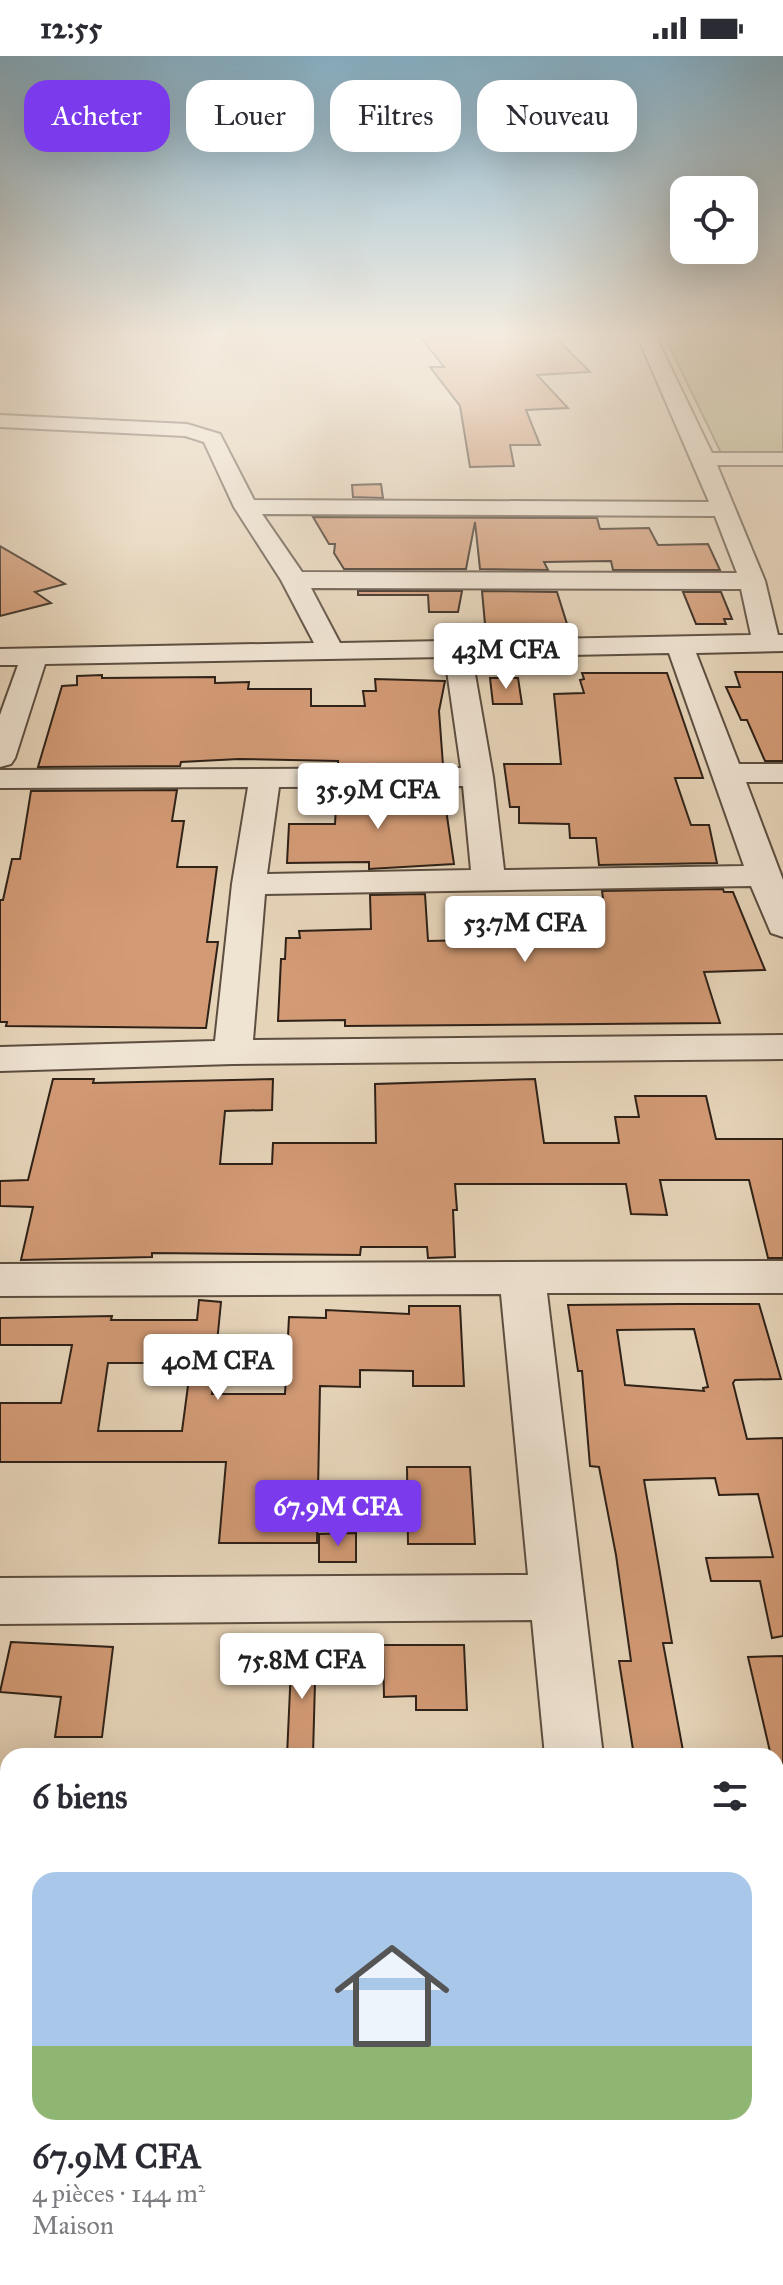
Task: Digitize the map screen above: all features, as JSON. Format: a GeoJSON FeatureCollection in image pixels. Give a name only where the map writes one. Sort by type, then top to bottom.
{"type":"FeatureCollection","features":[{"type":"Feature","properties":{"kind":"street"},"geometry":{"type":"LineString","coordinates":[[213,439],[246,507],[294,580],[330,649]]}},
{"type":"Feature","properties":{"kind":"street"},"geometry":{"type":"LineString","coordinates":[[0,657],[774,643],[695,439]]}},
{"type":"Feature","properties":{"kind":"street"},"geometry":{"type":"LineString","coordinates":[[704,459],[783,459]]}},
{"type":"Feature","properties":{"kind":"street"},"geometry":{"type":"LineString","coordinates":[[246,507],[723,509]]}},
{"type":"Feature","properties":{"kind":"street"},"geometry":{"type":"LineString","coordinates":[[294,580],[752,581]]}},
{"type":"Feature","properties":{"kind":"street"},"geometry":{"type":"LineString","coordinates":[[680,646],[783,926]]}},
{"type":"Feature","properties":{"kind":"street"},"geometry":{"type":"LineString","coordinates":[[457,649],[478,777],[488,878]]}},
{"type":"Feature","properties":{"kind":"street"},"geometry":{"type":"LineString","coordinates":[[0,758],[34,657]]}},
{"type":"Feature","properties":{"kind":"street"},"geometry":{"type":"LineString","coordinates":[[727,773],[783,773]]}},
{"type":"Feature","properties":{"kind":"street"},"geometry":{"type":"LineString","coordinates":[[233,1052],[249,884],[265,776]]}},
{"type":"Feature","properties":{"kind":"street"},"geometry":{"type":"LineString","coordinates":[[0,779],[478,777]]}},
{"type":"Feature","properties":{"kind":"street"},"geometry":{"type":"LineString","coordinates":[[249,884],[764,876]]}},
{"type":"Feature","properties":{"kind":"street"},"geometry":{"type":"LineString","coordinates":[[0,1059],[233,1052],[783,1047]]}},
{"type":"Feature","properties":{"kind":"street"},"geometry":{"type":"LineString","coordinates":[[522,1277],[573,1748]]}},
{"type":"Feature","properties":{"kind":"street"},"geometry":{"type":"LineString","coordinates":[[0,1280],[783,1277]]}},
{"type":"Feature","properties":{"kind":"street"},"geometry":{"type":"LineString","coordinates":[[0,1601],[556,1597]]}},
{"type":"Feature","properties":{"kind":"shaded area"},"geometry":{"type":"Polygon","coordinates":[[[714,439],[783,439],[783,455],[722,455],[714,439]]]}},
{"type":"Feature","properties":{"kind":"building"},"geometry":{"type":"Polygon","coordinates":[[[465,439],[538,439],[540,445],[510,445],[514,466],[470,467],[465,439]]]}},
{"type":"Feature","properties":{"kind":"building"},"geometry":{"type":"Polygon","coordinates":[[[381,484],[383,498],[353,497],[352,485],[381,484]]]}},
{"type":"Feature","properties":{"kind":"building"},"geometry":{"type":"Polygon","coordinates":[[[313,517],[597,518],[600,529],[649,528],[658,545],[708,544],[720,570],[613,570],[611,561],[544,562],[548,570],[480,569],[475,522],[466,569],[344,569],[334,553],[335,544],[329,544],[313,517]]]}},
{"type":"Feature","properties":{"kind":"building"},"geometry":{"type":"Polygon","coordinates":[[[0,546],[65,584],[35,592],[51,603],[0,616],[0,546]]]}},
{"type":"Feature","properties":{"kind":"building"},"geometry":{"type":"Polygon","coordinates":[[[358,591],[462,591],[458,612],[429,612],[428,595],[358,595],[358,591]]]}},
{"type":"Feature","properties":{"kind":"building"},"geometry":{"type":"Polygon","coordinates":[[[482,591],[557,592],[567,624],[485,624],[482,591]]]}},
{"type":"Feature","properties":{"kind":"building"},"geometry":{"type":"Polygon","coordinates":[[[683,592],[721,592],[732,619],[724,619],[726,624],[696,624],[683,592]]]}},
{"type":"Feature","properties":{"kind":"building"},"geometry":{"type":"Polygon","coordinates":[[[735,672],[783,672],[783,761],[765,761],[747,720],[741,720],[726,687],[740,687],[735,672]]]}},
{"type":"Feature","properties":{"kind":"building"},"geometry":{"type":"Polygon","coordinates":[[[582,673],[667,673],[703,778],[675,778],[691,825],[709,825],[717,863],[599,865],[596,838],[570,838],[569,824],[519,823],[519,807],[510,807],[504,764],[561,764],[554,694],[584,693],[580,680],[584,679],[582,673]]]}},
{"type":"Feature","properties":{"kind":"building"},"geometry":{"type":"Polygon","coordinates":[[[102,675],[102,678],[215,677],[215,683],[249,682],[248,689],[311,689],[311,706],[365,706],[363,691],[376,691],[375,679],[445,681],[439,711],[443,765],[338,766],[338,761],[239,759],[181,762],[180,766],[38,767],[62,686],[77,685],[77,676],[102,675]]]}},
{"type":"Feature","properties":{"kind":"building"},"geometry":{"type":"Polygon","coordinates":[[[490,678],[518,678],[522,704],[493,704],[490,678]]]}},
{"type":"Feature","properties":{"kind":"building"},"geometry":{"type":"Polygon","coordinates":[[[443,789],[454,864],[369,869],[369,862],[287,863],[289,824],[335,824],[337,790],[443,789]]]}},
{"type":"Feature","properties":{"kind":"building"},"geometry":{"type":"Polygon","coordinates":[[[177,790],[172,821],[184,821],[177,867],[217,867],[207,942],[218,942],[206,1028],[6,1026],[7,1022],[0,1022],[0,900],[3,900],[12,859],[20,859],[31,791],[177,790]]]}},
{"type":"Feature","properties":{"kind":"building"},"geometry":{"type":"Polygon","coordinates":[[[723,889],[724,892],[733,892],[765,970],[704,972],[720,1023],[345,1026],[345,1020],[278,1021],[281,959],[285,959],[286,938],[300,938],[299,931],[371,929],[370,895],[425,894],[428,941],[517,939],[511,898],[603,898],[602,891],[723,889]]]}},
{"type":"Feature","properties":{"kind":"building"},"geometry":{"type":"Polygon","coordinates":[[[53,1079],[94,1079],[93,1083],[273,1079],[272,1110],[225,1111],[220,1164],[272,1164],[273,1143],[376,1143],[375,1084],[535,1079],[544,1143],[619,1143],[615,1117],[639,1117],[635,1096],[706,1096],[716,1139],[783,1139],[783,1258],[768,1258],[749,1180],[660,1180],[667,1215],[631,1214],[626,1184],[455,1184],[455,1257],[428,1258],[427,1247],[361,1247],[360,1255],[152,1253],[152,1257],[21,1260],[33,1207],[0,1206],[0,1181],[28,1180],[53,1079]]]}},
{"type":"Feature","properties":{"kind":"building"},"geometry":{"type":"Polygon","coordinates":[[[199,1300],[221,1302],[212,1394],[285,1394],[289,1317],[326,1318],[326,1310],[409,1314],[409,1306],[460,1306],[464,1386],[413,1386],[413,1371],[360,1370],[360,1387],[320,1386],[317,1543],[219,1543],[226,1462],[0,1462],[0,1403],[61,1403],[72,1345],[0,1345],[0,1318],[112,1316],[111,1320],[197,1320],[199,1300]],[[108,1363],[98,1431],[182,1431],[191,1363],[108,1363]]]}},
{"type":"Feature","properties":{"kind":"building"},"geometry":{"type":"Polygon","coordinates":[[[759,1304],[781,1379],[735,1380],[733,1383],[747,1439],[783,1438],[783,1636],[772,1638],[760,1581],[711,1581],[706,1558],[773,1557],[758,1494],[719,1495],[715,1478],[644,1480],[672,1643],[663,1643],[683,1748],[633,1748],[619,1661],[631,1661],[616,1555],[599,1467],[590,1466],[582,1371],[578,1371],[568,1305],[759,1304]],[[694,1329],[617,1330],[625,1385],[704,1391],[703,1388],[708,1387],[694,1329]]]}},
{"type":"Feature","properties":{"kind":"building"},"geometry":{"type":"Polygon","coordinates":[[[407,1467],[470,1467],[475,1544],[408,1544],[407,1467]]]}},
{"type":"Feature","properties":{"kind":"building"},"geometry":{"type":"Polygon","coordinates":[[[356,1533],[356,1562],[319,1562],[319,1534],[356,1533]]]}},
{"type":"Feature","properties":{"kind":"building"},"geometry":{"type":"Polygon","coordinates":[[[11,1642],[113,1647],[102,1737],[55,1737],[61,1697],[0,1692],[11,1642]]]}},
{"type":"Feature","properties":{"kind":"building"},"geometry":{"type":"Polygon","coordinates":[[[292,1645],[316,1645],[313,1748],[287,1748],[292,1645]]]}},
{"type":"Feature","properties":{"kind":"building"},"geometry":{"type":"Polygon","coordinates":[[[383,1645],[464,1645],[467,1710],[416,1710],[416,1696],[384,1697],[383,1645]]]}},
{"type":"Feature","properties":{"kind":"building"},"geometry":{"type":"Polygon","coordinates":[[[783,1656],[783,1748],[769,1748],[748,1657],[783,1656]]]}}]}
